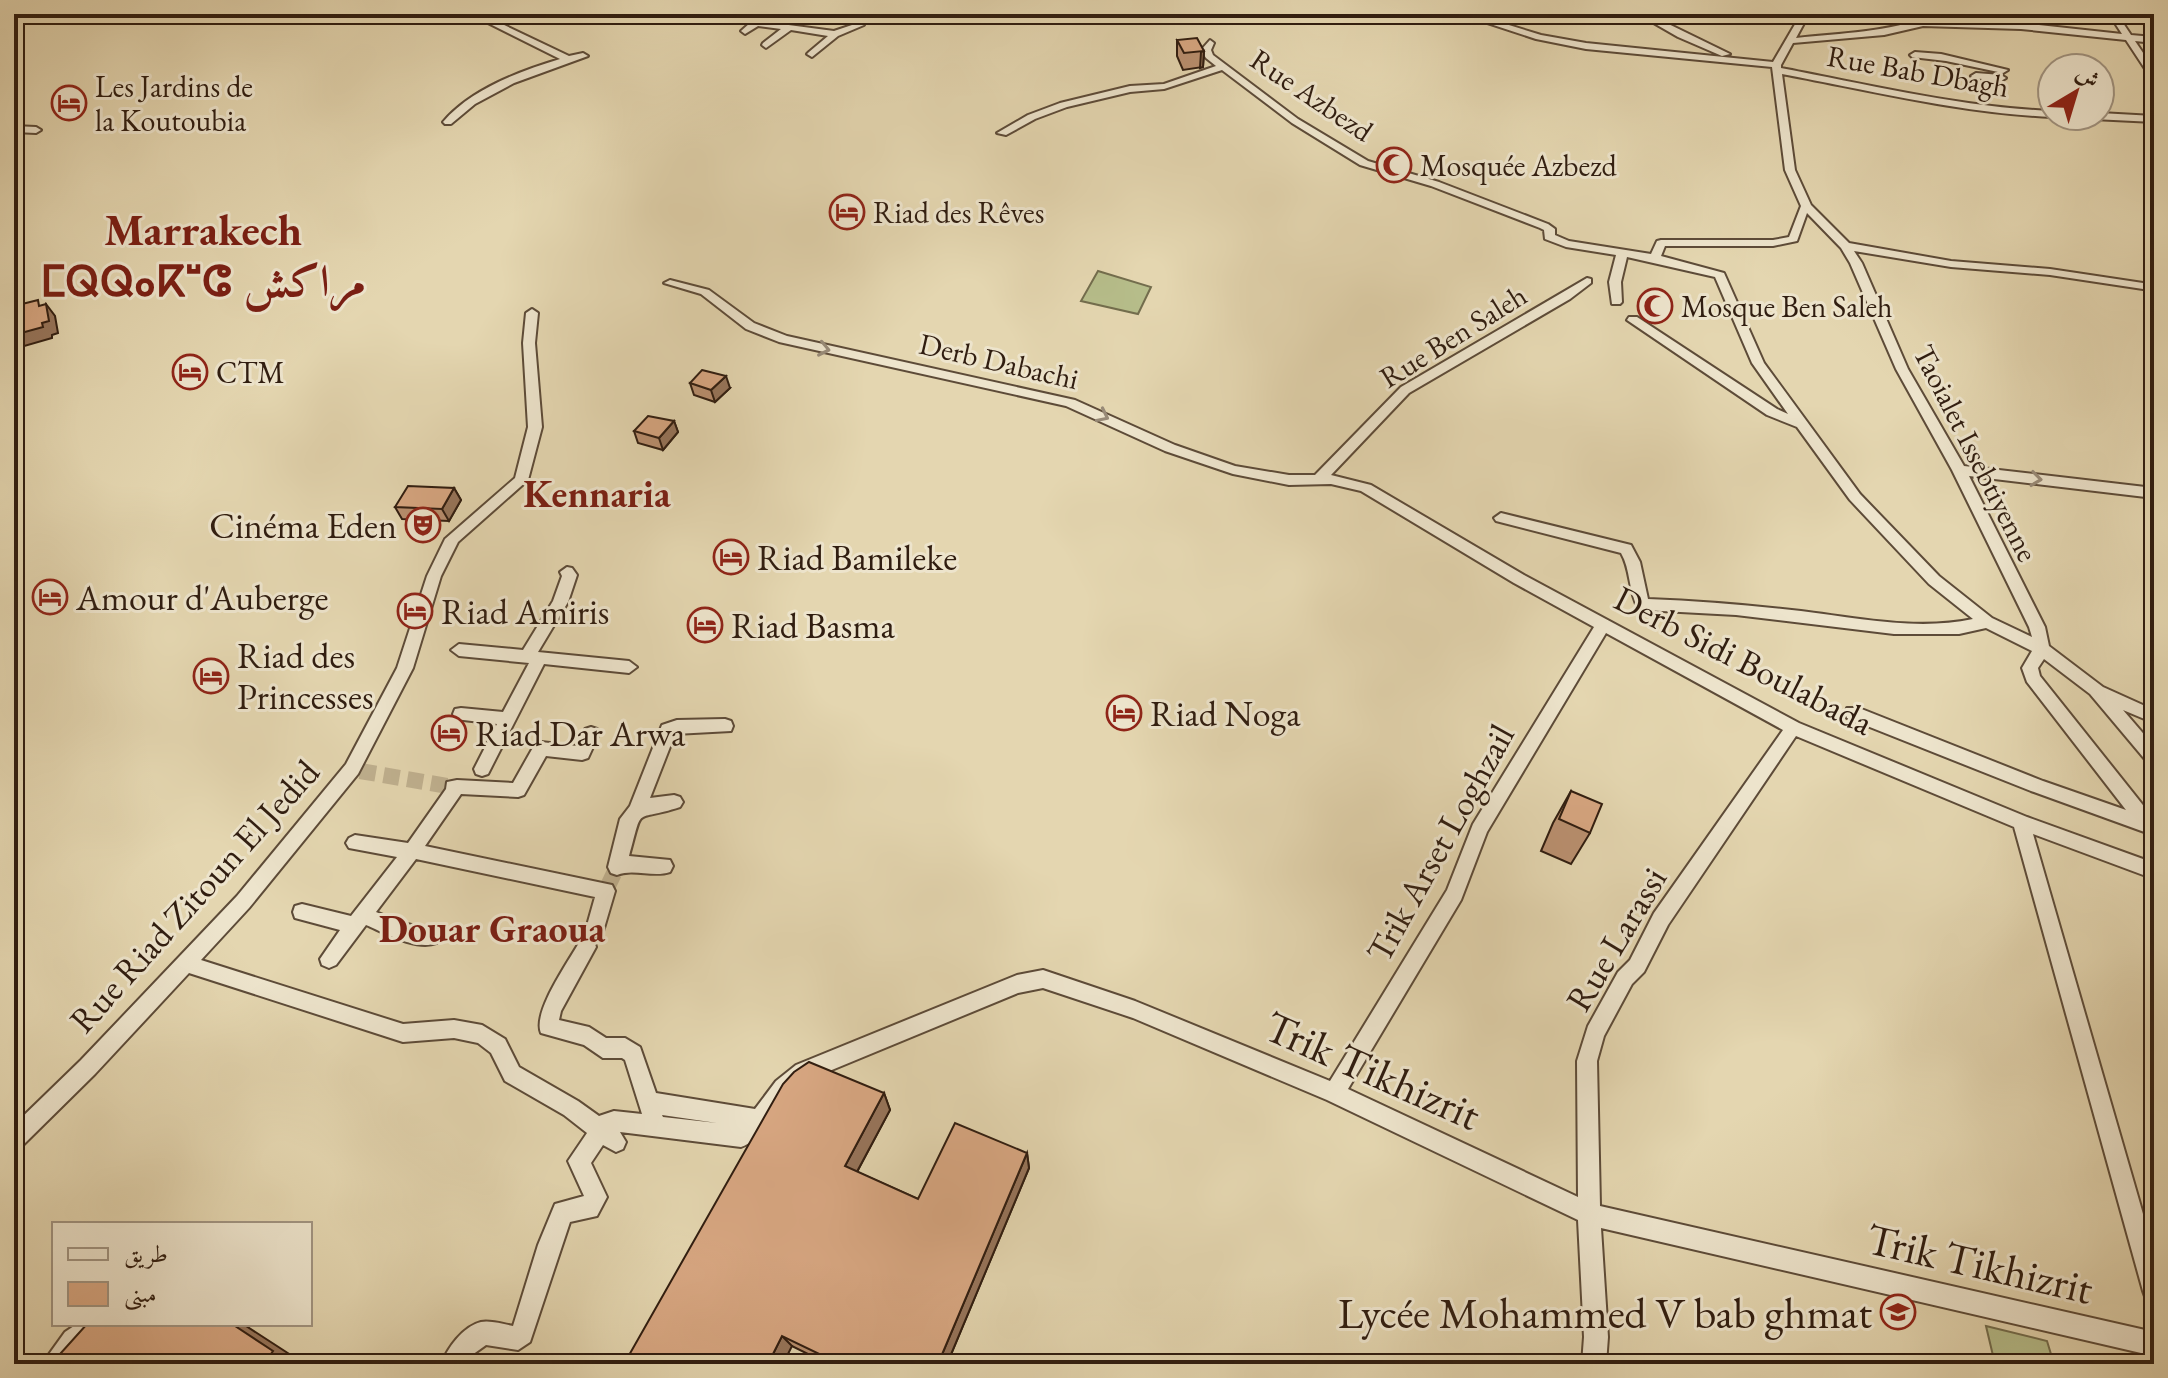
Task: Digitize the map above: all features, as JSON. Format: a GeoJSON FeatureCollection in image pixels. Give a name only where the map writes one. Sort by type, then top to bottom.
{"type":"FeatureCollection","features":[{"type":"Feature","properties":{"kind":"street"},"geometry":{"type":"LineString","coordinates":[[14,17],[22,14]]}},
{"type":"Feature","properties":{"kind":"street"},"geometry":{"type":"LineString","coordinates":[[474,14],[566,58]]}},
{"type":"Feature","properties":{"kind":"street"},"geometry":{"type":"LineString","coordinates":[[723,14],[753,18],[751,20],[756,23],[835,34]]}},
{"type":"Feature","properties":{"kind":"street"},"geometry":{"type":"LineString","coordinates":[[812,54],[835,34],[860,25],[834,14]]}},
{"type":"Feature","properties":{"kind":"street","name":"Rue Bab Dbagh"},"geometry":{"type":"LineString","coordinates":[[1464,14],[1539,37],[1586,46],[1742,61],[1931,102],[2001,112],[2036,113]]}},
{"type":"Feature","properties":{"kind":"street"},"geometry":{"type":"LineString","coordinates":[[1642,14],[1681,35],[1742,61]]}},
{"type":"Feature","properties":{"kind":"street"},"geometry":{"type":"LineString","coordinates":[[1776,68],[1805,14]]}},
{"type":"Feature","properties":{"kind":"street"},"geometry":{"type":"LineString","coordinates":[[1789,41],[1889,32],[1924,24],[1945,14]]}},
{"type":"Feature","properties":{"kind":"street"},"geometry":{"type":"LineString","coordinates":[[2113,14],[2154,76]]}},
{"type":"Feature","properties":{"kind":"street"},"geometry":{"type":"LineString","coordinates":[[745,31],[756,23]]}},
{"type":"Feature","properties":{"kind":"street"},"geometry":{"type":"LineString","coordinates":[[1924,24],[2021,26],[2154,40]]}},
{"type":"Feature","properties":{"kind":"street"},"geometry":{"type":"LineString","coordinates":[[766,45],[789,27]]}},
{"type":"Feature","properties":{"kind":"street","name":"Rue Azbezd"},"geometry":{"type":"LineString","coordinates":[[1210,43],[1207,52],[1224,66],[1295,121],[1364,163],[1471,197],[1550,229],[1549,237],[1566,244],[1655,258],[1715,273],[1723,279],[1758,363],[1799,423]]}},
{"type":"Feature","properties":{"kind":"street"},"geometry":{"type":"LineString","coordinates":[[1915,55],[1942,58],[2002,74],[1976,76]]}},
{"type":"Feature","properties":{"kind":"street"},"geometry":{"type":"LineString","coordinates":[[448,122],[454,113],[483,96],[566,58],[583,56]]}},
{"type":"Feature","properties":{"kind":"street"},"geometry":{"type":"LineString","coordinates":[[1002,133],[1018,122],[1046,111],[1130,89],[1162,86],[1224,66]]}},
{"type":"Feature","properties":{"kind":"street","name":"Taoialet Issebtiyenne"},"geometry":{"type":"LineString","coordinates":[[1776,68],[1790,170],[1806,206],[1845,246],[1856,263],[1902,369],[1959,470],[2037,627],[2042,649]]}},
{"type":"Feature","properties":{"kind":"street"},"geometry":{"type":"LineString","coordinates":[[2116,117],[2154,119]]}},
{"type":"Feature","properties":{"kind":"street"},"geometry":{"type":"LineString","coordinates":[[1655,258],[1655,251],[1661,243],[1761,243],[1793,239],[1796,235],[1795,222],[1806,206]]}},
{"type":"Feature","properties":{"kind":"street"},"geometry":{"type":"LineString","coordinates":[[1845,246],[1951,264],[2050,272],[2143,286]]}},
{"type":"Feature","properties":{"kind":"street"},"geometry":{"type":"LineString","coordinates":[[1616,302],[1616,271],[1622,253]]}},
{"type":"Feature","properties":{"kind":"street","name":"Rue Ben Saleh"},"geometry":{"type":"LineString","coordinates":[[1320,478],[1405,390],[1556,303],[1587,281]]}},
{"type":"Feature","properties":{"kind":"street","name":"Derb Dabachi"},"geometry":{"type":"LineString","coordinates":[[670,283],[705,292],[750,326],[801,344],[1070,403],[1158,443],[1233,470],[1297,480],[1320,478]]}},
{"type":"Feature","properties":{"kind":"street","name":"Rue Riad Zitoun El Jedid"},"geometry":{"type":"LineString","coordinates":[[14,1140],[187,964],[356,770],[405,668],[434,576],[452,539],[521,480],[535,427],[529,343],[532,313]]}},
{"type":"Feature","properties":{"kind":"street"},"geometry":{"type":"LineString","coordinates":[[1633,320],[1772,412],[1799,423],[1855,497],[1934,580],[1987,622],[2042,649],[2096,690],[2154,717]]}},
{"type":"Feature","properties":{"kind":"street"},"geometry":{"type":"LineString","coordinates":[[1959,470],[2154,493]]}},
{"type":"Feature","properties":{"kind":"street","name":"Derb Sidi Boulabada"},"geometry":{"type":"LineString","coordinates":[[1320,478],[1343,481],[1379,494],[1519,579],[1793,728],[2021,822],[2154,871]]}},
{"type":"Feature","properties":{"kind":"street"},"geometry":{"type":"LineString","coordinates":[[1501,518],[1626,549],[1636,569],[1643,604],[1750,610],[1894,628],[1959,628],[1987,622]]}},
{"type":"Feature","properties":{"kind":"street"},"geometry":{"type":"LineString","coordinates":[[329,959],[467,783],[507,719],[561,600],[570,575],[567,572]]}},
{"type":"Feature","properties":{"kind":"street","name":"Trik Arset Loghzail"},"geometry":{"type":"LineString","coordinates":[[1334,1093],[1455,894],[1479,829],[1603,625]]}},
{"type":"Feature","properties":{"kind":"street"},"geometry":{"type":"LineString","coordinates":[[2042,649],[2030,668],[2033,678],[2151,829]]}},
{"type":"Feature","properties":{"kind":"street"},"geometry":{"type":"LineString","coordinates":[[459,650],[629,667]]}},
{"type":"Feature","properties":{"kind":"street"},"geometry":{"type":"LineString","coordinates":[[2096,690],[2154,758]]}},
{"type":"Feature","properties":{"kind":"street"},"geometry":{"type":"LineString","coordinates":[[1853,713],[2151,829]]}},
{"type":"Feature","properties":{"kind":"street"},"geometry":{"type":"LineString","coordinates":[[461,714],[507,719]]}},
{"type":"Feature","properties":{"kind":"street"},"geometry":{"type":"LineString","coordinates":[[664,866],[618,865],[629,817],[639,806],[668,730],[725,726]]}},
{"type":"Feature","properties":{"kind":"street","name":"Rue Larassi"},"geometry":{"type":"LineString","coordinates":[[1594,1364],[1596,1337],[1589,1214],[1587,1061],[1595,1033],[1625,978],[1637,966],[1661,919],[1793,728]]}},
{"type":"Feature","properties":{"kind":"street"},"geometry":{"type":"LineString","coordinates":[[467,783],[518,790],[541,749],[582,753],[591,734]]}},
{"type":"Feature","properties":{"kind":"street"},"geometry":{"type":"LineString","coordinates":[[639,806],[674,802]]}},
{"type":"Feature","properties":{"kind":"street"},"geometry":{"type":"LineString","coordinates":[[2021,822],[2154,1291]]}},
{"type":"Feature","properties":{"kind":"street"},"geometry":{"type":"LineString","coordinates":[[355,843],[412,851],[607,890],[591,938],[552,1009],[548,1026],[589,1037],[603,1048],[625,1048],[633,1054],[656,1127]]}},
{"type":"Feature","properties":{"kind":"street"},"geometry":{"type":"LineString","coordinates":[[302,912],[360,920],[430,937]]}},
{"type":"Feature","properties":{"kind":"street"},"geometry":{"type":"LineString","coordinates":[[187,964],[403,1033],[454,1029],[482,1034],[498,1046],[512,1074],[571,1108],[608,1136],[579,1161],[596,1197],[589,1208],[563,1212],[549,1245],[522,1334],[518,1338],[483,1333],[464,1347],[453,1364]]}},
{"type":"Feature","properties":{"kind":"street","name":"Trik Tikhizrit"},"geometry":{"type":"LineString","coordinates":[[608,1136],[614,1121],[735,1138],[747,1135],[779,1090],[803,1072],[903,1028],[1037,979],[1135,1010],[1334,1093],[1589,1214],[2154,1344]]}},
{"type":"Feature","properties":{"kind":"street"},"geometry":{"type":"LineString","coordinates":[[647,1102],[759,1120]]}},
{"type":"Feature","properties":{"kind":"street"},"geometry":{"type":"LineString","coordinates":[[54,1364],[73,1340],[79,1339],[90,1326]]}},
{"type":"Feature","properties":{"kind":"green space"},"geometry":{"type":"Polygon","coordinates":[[[1098,271],[1151,287],[1138,314],[1081,301],[1098,271]]]}},
{"type":"Feature","properties":{"kind":"green space"},"geometry":{"type":"Polygon","coordinates":[[[1986,1326],[2047,1341],[2054,1364],[1995,1364],[1986,1326]]]}},
{"type":"Feature","properties":{"kind":"building"},"geometry":{"type":"Polygon","coordinates":[[[1197,38],[1204,51],[1184,53],[1177,40],[1197,38]]]}},
{"type":"Feature","properties":{"kind":"building"},"geometry":{"type":"Polygon","coordinates":[[[38,300],[39,306],[46,304],[49,321],[42,323],[43,327],[14,335],[14,306],[38,300]]]}},
{"type":"Feature","properties":{"kind":"building"},"geometry":{"type":"Polygon","coordinates":[[[702,370],[726,376],[711,390],[690,383],[702,370]]]}},
{"type":"Feature","properties":{"kind":"building"},"geometry":{"type":"Polygon","coordinates":[[[648,416],[674,421],[659,438],[634,431],[648,416]]]}},
{"type":"Feature","properties":{"kind":"building"},"geometry":{"type":"Polygon","coordinates":[[[408,486],[454,488],[442,509],[395,507],[408,486]]]}},
{"type":"Feature","properties":{"kind":"building"},"geometry":{"type":"Polygon","coordinates":[[[1571,791],[1602,804],[1590,833],[1559,819],[1571,791]]]}},
{"type":"Feature","properties":{"kind":"building"},"geometry":{"type":"Polygon","coordinates":[[[809,1062],[884,1093],[845,1166],[918,1199],[955,1123],[1027,1153],[938,1364],[840,1364],[782,1336],[768,1364],[624,1364],[783,1084],[809,1062]]]}},
{"type":"Feature","properties":{"kind":"building"},"geometry":{"type":"Polygon","coordinates":[[[85,1326],[235,1326],[273,1351],[264,1364],[51,1364],[85,1326]]]}},
{"type":"Feature","properties":{"kind":"tunnel"},"geometry":{"type":"LineString","coordinates":[[360,771],[453,787]]}},
{"type":"Feature","properties":{"kind":"tunnel"},"geometry":{"type":"LineString","coordinates":[[607,888],[617,867]]}},
{"type":"Feature","properties":{"kind":"place","name":"Les Jardins de la Koutoubia"},"geometry":{"type":"Point","coordinates":[69,103]}},
{"type":"Feature","properties":{"kind":"place","name":"Mosquée Azbezd"},"geometry":{"type":"Point","coordinates":[1394,165]}},
{"type":"Feature","properties":{"kind":"place","name":"Riad des Rêves"},"geometry":{"type":"Point","coordinates":[847,212]}},
{"type":"Feature","properties":{"kind":"place","name":"Mosque Ben Saleh"},"geometry":{"type":"Point","coordinates":[1655,306]}},
{"type":"Feature","properties":{"kind":"place","name":"CTM"},"geometry":{"type":"Point","coordinates":[190,372]}},
{"type":"Feature","properties":{"kind":"place","name":"Cinéma Eden"},"geometry":{"type":"Point","coordinates":[423,525]}},
{"type":"Feature","properties":{"kind":"place","name":"Riad Bamileke"},"geometry":{"type":"Point","coordinates":[731,557]}},
{"type":"Feature","properties":{"kind":"place","name":"Amour d'Auberge"},"geometry":{"type":"Point","coordinates":[50,597]}},
{"type":"Feature","properties":{"kind":"place","name":"Riad Amiris"},"geometry":{"type":"Point","coordinates":[415,611]}},
{"type":"Feature","properties":{"kind":"place","name":"Riad Basma"},"geometry":{"type":"Point","coordinates":[705,625]}},
{"type":"Feature","properties":{"kind":"place","name":"Riad des Princesses"},"geometry":{"type":"Point","coordinates":[211,676]}},
{"type":"Feature","properties":{"kind":"place","name":"Riad Noga"},"geometry":{"type":"Point","coordinates":[1124,713]}},
{"type":"Feature","properties":{"kind":"place","name":"Riad Dar Arwa"},"geometry":{"type":"Point","coordinates":[449,733]}},
{"type":"Feature","properties":{"kind":"place","name":"Lycée Mohammed V bab ghmat"},"geometry":{"type":"Point","coordinates":[1898,1312]}},
{"type":"Feature","properties":{"kind":"district","name":"Marrakech ⵎⵕⵕⴰⴽⵯⵛ مراكش"},"geometry":{"type":"Point","coordinates":[203,254]}},
{"type":"Feature","properties":{"kind":"district","name":"Kennaria"},"geometry":{"type":"Point","coordinates":[597,493]}},
{"type":"Feature","properties":{"kind":"district","name":"Douar Graoua"},"geometry":{"type":"Point","coordinates":[492,928]}}]}
